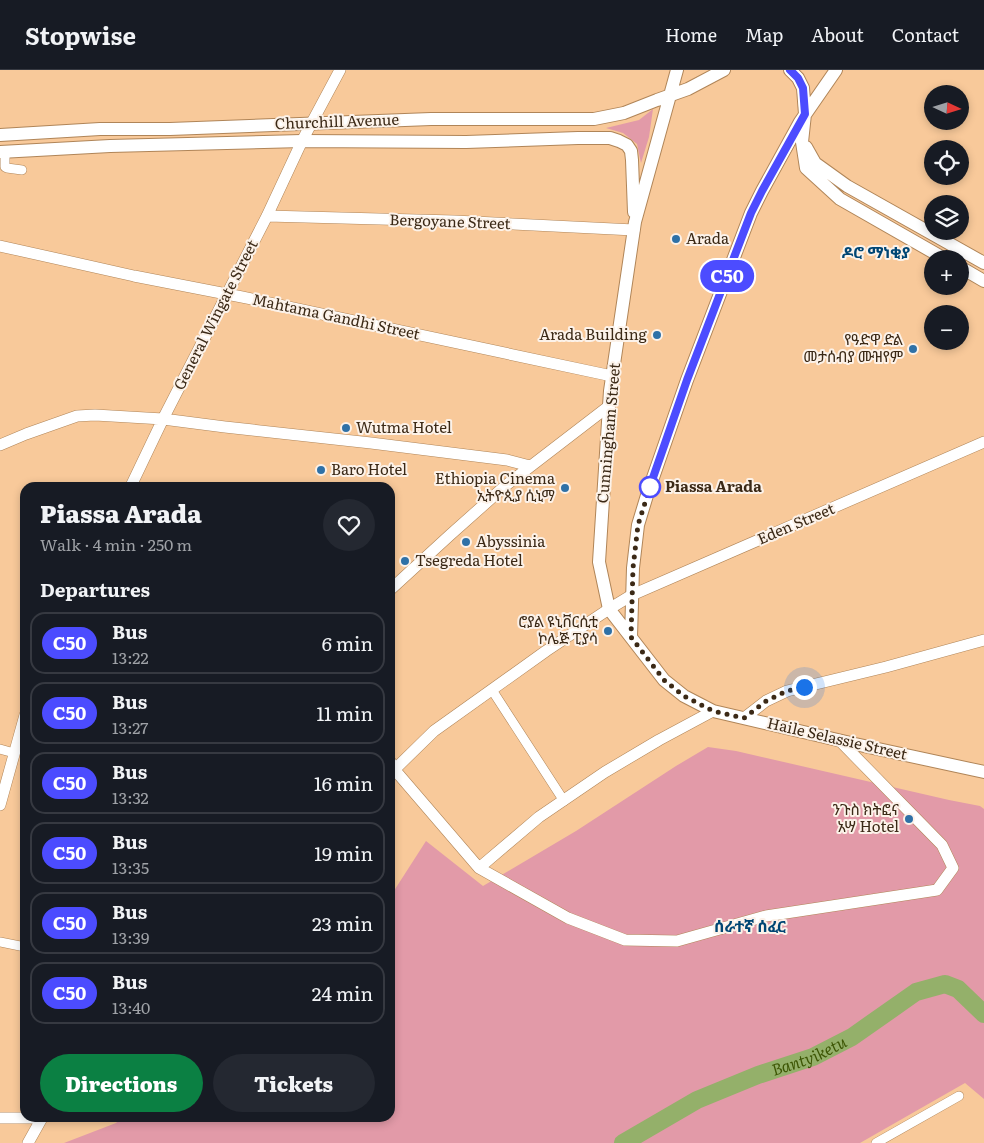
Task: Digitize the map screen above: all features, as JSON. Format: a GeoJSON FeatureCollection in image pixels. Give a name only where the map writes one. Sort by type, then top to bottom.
{"type":"FeatureCollection","features":[{"type":"Feature","properties":{"kind":"main road","name":"General Wingate Street"},"geometry":{"type":"LineString","coordinates":[[133,482],[311,123],[340,70]]}},
{"type":"Feature","properties":{"kind":"main road","name":"Cunningham Street"},"geometry":{"type":"LineString","coordinates":[[631,637],[609,609],[599,562],[609,406],[635,226],[677,70]]}},
{"type":"Feature","properties":{"kind":"main road","name":"Churchill Avenue"},"geometry":{"type":"LineString","coordinates":[[0,135],[100,129],[170,129],[467,118],[594,119],[624,113],[688,90],[724,70]]}},
{"type":"Feature","properties":{"kind":"main road"},"geometry":{"type":"LineString","coordinates":[[790,70],[798,78],[803,88],[805,114],[802,142],[806,168],[840,200],[929,250]]}},
{"type":"Feature","properties":{"kind":"main road"},"geometry":{"type":"LineString","coordinates":[[631,637],[633,568],[638,525],[687,380],[751,213],[805,114],[836,70]]}},
{"type":"Feature","properties":{"kind":"main road","name":"Churchill Avenue"},"geometry":{"type":"LineString","coordinates":[[2,152],[110,146],[302,142],[466,142],[604,138],[619,140],[627,145],[632,160]]}},
{"type":"Feature","properties":{"kind":"main road"},"geometry":{"type":"LineString","coordinates":[[802,142],[815,163],[847,186],[984,263]]}},
{"type":"Feature","properties":{"kind":"main road","name":"Cunningham Street"},"geometry":{"type":"LineString","coordinates":[[632,160],[635,226]]}},
{"type":"Feature","properties":{"kind":"main road","name":"Bergoyane Street"},"geometry":{"type":"LineString","coordinates":[[266,216],[635,226]]}},
{"type":"Feature","properties":{"kind":"main road","name":"Mahtama Gandhi Street"},"geometry":{"type":"LineString","coordinates":[[0,246],[134,276],[612,376]]}},
{"type":"Feature","properties":{"kind":"main road"},"geometry":{"type":"LineString","coordinates":[[969,272],[984,281]]}},
{"type":"Feature","properties":{"kind":"main road"},"geometry":{"type":"LineString","coordinates":[[395,585],[530,466],[609,406]]}},
{"type":"Feature","properties":{"kind":"main road"},"geometry":{"type":"LineString","coordinates":[[0,445],[77,416],[95,415],[163,419],[225,428],[362,442],[507,460],[530,466]]}},
{"type":"Feature","properties":{"kind":"main road","name":"Eden Street"},"geometry":{"type":"LineString","coordinates":[[395,765],[434,731],[546,652],[632,595],[984,442]]}},
{"type":"Feature","properties":{"kind":"main road","name":"Haile Selassie Street"},"geometry":{"type":"LineString","coordinates":[[631,637],[664,680],[684,696],[713,711],[984,772]]}},
{"type":"Feature","properties":{"kind":"main road"},"geometry":{"type":"LineString","coordinates":[[744,718],[766,701],[787,691],[886,667],[984,640]]}},
{"type":"Feature","properties":{"kind":"main road"},"geometry":{"type":"LineString","coordinates":[[479,868],[539,817],[605,772],[713,711]]}},
{"type":"Feature","properties":{"kind":"main road"},"geometry":{"type":"LineString","coordinates":[[0,805],[20,732]]}},
{"type":"Feature","properties":{"kind":"main road"},"geometry":{"type":"LineString","coordinates":[[395,771],[479,868],[568,918],[625,940],[678,941],[766,916],[937,890],[953,868],[942,845],[839,740]]}},
{"type":"Feature","properties":{"kind":"main road"},"geometry":{"type":"LineString","coordinates":[[0,1118],[20,1118]]}},
{"type":"Feature","properties":{"kind":"main road"},"geometry":{"type":"LineString","coordinates":[[28,1143],[40,1122]]}},
{"type":"Feature","properties":{"kind":"street"},"geometry":{"type":"LineString","coordinates":[[2,152],[5,167],[22,170]]}},
{"type":"Feature","properties":{"kind":"street"},"geometry":{"type":"LineString","coordinates":[[492,690],[564,801]]}},
{"type":"Feature","properties":{"kind":"street"},"geometry":{"type":"LineString","coordinates":[[0,749],[14,753]]}},
{"type":"Feature","properties":{"kind":"street"},"geometry":{"type":"LineString","coordinates":[[0,942],[20,946]]}},
{"type":"Feature","properties":{"kind":"street"},"geometry":{"type":"LineString","coordinates":[[876,1143],[960,1096]]}},
{"type":"Feature","properties":{"kind":"shaded area"},"geometry":{"type":"Polygon","coordinates":[[[653,109],[649,137],[641,163],[637,144],[623,133],[606,128],[639,120],[653,109]]]}},
{"type":"Feature","properties":{"kind":"shaded area"},"geometry":{"type":"Polygon","coordinates":[[[708,747],[736,751],[980,806],[984,809],[984,1099],[965,1083],[860,1143],[64,1143],[117,1122],[395,1122],[395,889],[426,841],[483,886],[576,831],[708,747]]]}},
{"type":"Feature","properties":{"kind":"waterway","name":"Bantyiketu"},"geometry":{"type":"LineString","coordinates":[[623,1143],[697,1100],[758,1075],[813,1057],[852,1037],[916,992],[945,984],[958,989],[984,1014]]}},
{"type":"Feature","properties":{"kind":"bus line","name":"C50"},"geometry":{"type":"LineString","coordinates":[[648,492],[687,380],[751,213],[805,114],[803,88],[798,78],[790,70]]}},
{"type":"Feature","properties":{"kind":"place","name":"Arada"},"geometry":{"type":"Point","coordinates":[676,239]}},
{"type":"Feature","properties":{"kind":"place","name":"Arada Building"},"geometry":{"type":"Point","coordinates":[657,335]}},
{"type":"Feature","properties":{"kind":"place","name":"የዓድዋ ድል መታሰብያ ሙዝየም"},"geometry":{"type":"Point","coordinates":[913,349]}},
{"type":"Feature","properties":{"kind":"place","name":"Wutma Hotel"},"geometry":{"type":"Point","coordinates":[346,428]}},
{"type":"Feature","properties":{"kind":"place","name":"Baro Hotel"},"geometry":{"type":"Point","coordinates":[321,470]}},
{"type":"Feature","properties":{"kind":"place","name":"Piassa Arada"},"geometry":{"type":"Point","coordinates":[650,487]}},
{"type":"Feature","properties":{"kind":"place","name":"Ethiopia Cinema ኢትዮጲያ ሲኒማ"},"geometry":{"type":"Point","coordinates":[565,488]}},
{"type":"Feature","properties":{"kind":"place","name":"Abyssinia"},"geometry":{"type":"Point","coordinates":[466,542]}},
{"type":"Feature","properties":{"kind":"place","name":"Tsegreda Hotel"},"geometry":{"type":"Point","coordinates":[405,561]}},
{"type":"Feature","properties":{"kind":"place","name":"ሮያል ዩኒቨርሲቲ ኮሌጅ ፒያሳ"},"geometry":{"type":"Point","coordinates":[608,631]}},
{"type":"Feature","properties":{"kind":"place","name":"ንጉስ ክትፎና አሣ Hotel"},"geometry":{"type":"Point","coordinates":[909,819]}},
{"type":"Feature","properties":{"kind":"district","name":"ዶሮ ማነቂያ"},"geometry":{"type":"Point","coordinates":[876,252]}},
{"type":"Feature","properties":{"kind":"district","name":"ሰራተኛ ሰፈር"},"geometry":{"type":"Point","coordinates":[750,926]}},
{"type":"Feature","properties":{"kind":"route"},"geometry":{"type":"LineString","coordinates":[[650,487],[638,525],[633,568],[631,637],[638,647],[664,680],[684,696],[713,711],[744,718],[766,701],[787,691],[804,687]]}}]}
